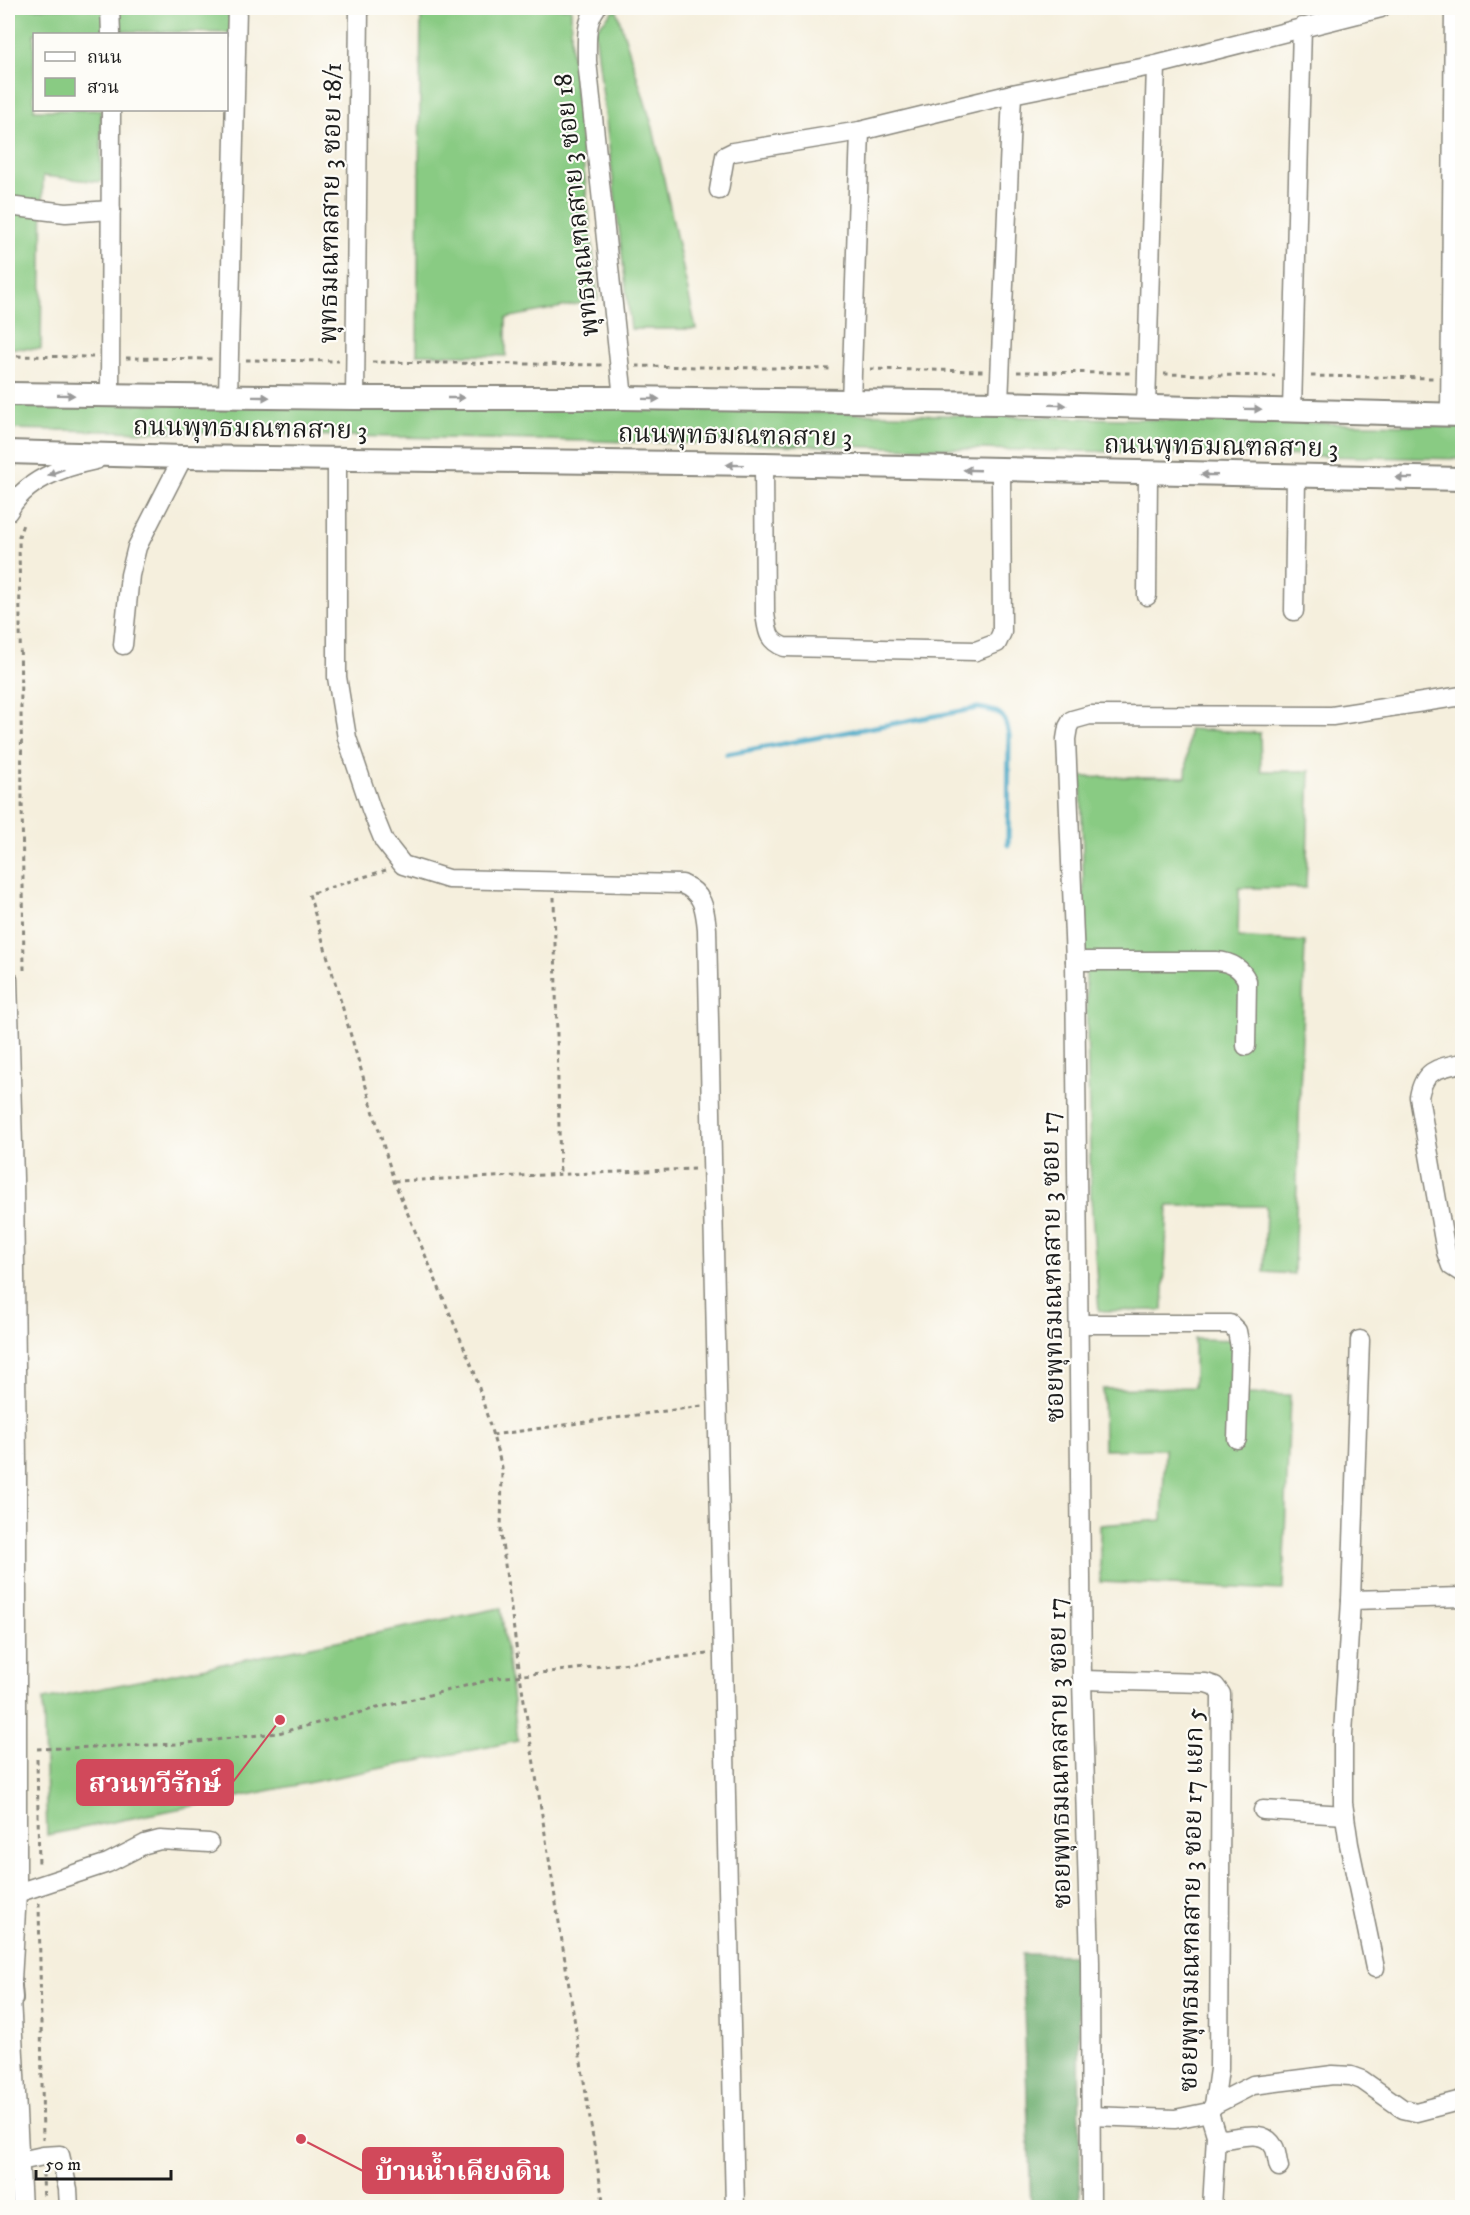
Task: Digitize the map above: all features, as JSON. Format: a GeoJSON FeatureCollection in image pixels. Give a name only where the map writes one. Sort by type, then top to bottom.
{"type":"FeatureCollection","features":[{"type":"Feature","properties":{"kind":"main road","name":"ถนนพุทธมณฑลสาย 3"},"geometry":{"type":"LineString","coordinates":[[8,394],[623,398],[1456,414]]}},
{"type":"Feature","properties":{"kind":"main road","name":"ถนนพุทธมณฑลสาย 3"},"geometry":{"type":"LineString","coordinates":[[8,452],[183,457],[765,464],[1462,479]]}},
{"type":"Feature","properties":{"kind":"main road"},"geometry":{"type":"LineString","coordinates":[[8,1963],[11,1998]]}},
{"type":"Feature","properties":{"kind":"street"},"geometry":{"type":"LineString","coordinates":[[110,8],[111,33]]}},
{"type":"Feature","properties":{"kind":"street"},"geometry":{"type":"LineString","coordinates":[[228,397],[237,8]]}},
{"type":"Feature","properties":{"kind":"street","name":"พุทธมณฑลสาย 3 ซอย 18/1"},"geometry":{"type":"LineString","coordinates":[[355,398],[359,8]]}},
{"type":"Feature","properties":{"kind":"street","name":"พุทธมณฑลสาย 3 ซอย 18"},"geometry":{"type":"LineString","coordinates":[[596,8],[591,14],[586,34],[587,61],[623,398]]}},
{"type":"Feature","properties":{"kind":"street"},"geometry":{"type":"LineString","coordinates":[[719,190],[724,156],[733,152],[860,131],[1012,94],[1156,65],[1381,8]]}},
{"type":"Feature","properties":{"kind":"street"},"geometry":{"type":"LineString","coordinates":[[1455,8],[1450,378],[1456,414]]}},
{"type":"Feature","properties":{"kind":"street"},"geometry":{"type":"LineString","coordinates":[[1292,410],[1302,27]]}},
{"type":"Feature","properties":{"kind":"street"},"geometry":{"type":"LineString","coordinates":[[1146,407],[1156,65]]}},
{"type":"Feature","properties":{"kind":"street"},"geometry":{"type":"LineString","coordinates":[[999,404],[1012,94]]}},
{"type":"Feature","properties":{"kind":"street"},"geometry":{"type":"LineString","coordinates":[[110,396],[111,111]]}},
{"type":"Feature","properties":{"kind":"street"},"geometry":{"type":"LineString","coordinates":[[850,403],[860,131]]}},
{"type":"Feature","properties":{"kind":"street"},"geometry":{"type":"LineString","coordinates":[[8,206],[66,213],[111,210]]}},
{"type":"Feature","properties":{"kind":"street"},"geometry":{"type":"LineString","coordinates":[[8,512],[12,504],[37,479],[79,463],[133,456]]}},
{"type":"Feature","properties":{"kind":"street"},"geometry":{"type":"LineString","coordinates":[[123,645],[130,574],[137,547],[183,457]]}},
{"type":"Feature","properties":{"kind":"street"},"geometry":{"type":"LineString","coordinates":[[337,459],[337,677],[347,738],[371,809],[384,841],[403,864],[448,879],[682,884],[696,893],[703,901],[707,929],[713,1168],[735,2208]]}},
{"type":"Feature","properties":{"kind":"street"},"geometry":{"type":"LineString","coordinates":[[765,464],[765,614],[768,631],[774,642],[784,647],[976,651],[997,643],[1002,632],[1001,470]]}},
{"type":"Feature","properties":{"kind":"street"},"geometry":{"type":"LineString","coordinates":[[1147,596],[1148,474]]}},
{"type":"Feature","properties":{"kind":"street"},"geometry":{"type":"LineString","coordinates":[[1294,611],[1296,477]]}},
{"type":"Feature","properties":{"kind":"street","name":"ซอยพุทธมณฑลสาย 3 ซอย 17"},"geometry":{"type":"LineString","coordinates":[[1091,2208],[1090,1962],[1082,1680],[1075,961],[1066,739],[1068,727],[1072,720],[1090,715],[1332,716],[1462,696]]}},
{"type":"Feature","properties":{"kind":"street"},"geometry":{"type":"LineString","coordinates":[[1075,961],[1216,961],[1234,966],[1244,972],[1247,981],[1246,1046]]}},
{"type":"Feature","properties":{"kind":"street"},"geometry":{"type":"LineString","coordinates":[[8,979],[14,1178],[17,1464],[17,1893],[11,1998],[22,2208]]}},
{"type":"Feature","properties":{"kind":"street"},"geometry":{"type":"LineString","coordinates":[[1462,1064],[1439,1067],[1422,1083],[1419,1097],[1446,1252],[1451,1266],[1462,1273]]}},
{"type":"Feature","properties":{"kind":"street"},"geometry":{"type":"LineString","coordinates":[[1080,1324],[1230,1324],[1237,1331],[1240,1347],[1237,1439]]}},
{"type":"Feature","properties":{"kind":"street"},"geometry":{"type":"LineString","coordinates":[[1360,1340],[1351,1600],[1343,1734],[1343,1803],[1349,1844],[1375,1968]]}},
{"type":"Feature","properties":{"kind":"street"},"geometry":{"type":"LineString","coordinates":[[1351,1600],[1462,1597]]}},
{"type":"Feature","properties":{"kind":"street","name":"ซอยพุทธมณฑลสาย 3 ซอย 17 แยก 5"},"geometry":{"type":"LineString","coordinates":[[1082,1680],[1206,1683],[1215,1686],[1221,1694],[1219,2069],[1212,2109]]}},
{"type":"Feature","properties":{"kind":"street"},"geometry":{"type":"LineString","coordinates":[[1263,1810],[1345,1815]]}},
{"type":"Feature","properties":{"kind":"street"},"geometry":{"type":"LineString","coordinates":[[17,1893],[108,1863],[145,1844],[160,1840],[209,1843]]}},
{"type":"Feature","properties":{"kind":"street"},"geometry":{"type":"LineString","coordinates":[[1090,2116],[1175,2119],[1212,2109],[1253,2085],[1333,2075],[1351,2076],[1362,2080],[1384,2098],[1403,2109],[1416,2112],[1462,2100]]}},
{"type":"Feature","properties":{"kind":"street"},"geometry":{"type":"LineString","coordinates":[[1212,2109],[1216,2135],[1212,2208]]}},
{"type":"Feature","properties":{"kind":"street"},"geometry":{"type":"LineString","coordinates":[[1216,2135],[1223,2139],[1252,2134],[1266,2139],[1274,2146],[1279,2167]]}},
{"type":"Feature","properties":{"kind":"street"},"geometry":{"type":"LineString","coordinates":[[20,2161],[60,2155],[68,2189],[69,2208]]}},
{"type":"Feature","properties":{"kind":"path"},"geometry":{"type":"LineString","coordinates":[[8,356],[1450,378]]}},
{"type":"Feature","properties":{"kind":"path"},"geometry":{"type":"LineString","coordinates":[[8,470],[12,472],[8,479]]}},
{"type":"Feature","properties":{"kind":"path"},"geometry":{"type":"LineString","coordinates":[[403,864],[309,894],[394,1182],[474,1371],[502,1467],[501,1534],[520,1675],[604,2208]]}},
{"type":"Feature","properties":{"kind":"path"},"geometry":{"type":"LineString","coordinates":[[553,882],[560,1174]]}},
{"type":"Feature","properties":{"kind":"path"},"geometry":{"type":"LineString","coordinates":[[394,1182],[713,1168]]}},
{"type":"Feature","properties":{"kind":"path"},"geometry":{"type":"LineString","coordinates":[[492,1435],[717,1404]]}},
{"type":"Feature","properties":{"kind":"path"},"geometry":{"type":"LineString","coordinates":[[37,1749],[179,1744],[278,1733],[497,1678],[722,1652]]}},
{"type":"Feature","properties":{"kind":"green space"},"geometry":{"type":"Polygon","coordinates":[[[8,8],[230,8],[230,33],[102,31],[102,33],[33,33],[33,111],[101,111],[101,182],[43,176],[41,349],[8,348],[8,8]]]}},
{"type":"Feature","properties":{"kind":"green space"},"geometry":{"type":"Polygon","coordinates":[[[421,8],[571,8],[571,48],[598,300],[506,318],[506,356],[417,354],[421,8]]]}},
{"type":"Feature","properties":{"kind":"green space"},"geometry":{"type":"Polygon","coordinates":[[[616,8],[653,128],[696,329],[631,329],[595,30],[616,8]]]}},
{"type":"Feature","properties":{"kind":"green space"},"geometry":{"type":"Polygon","coordinates":[[[8,404],[455,405],[1462,426],[1462,459],[8,429],[8,404]]]}},
{"type":"Feature","properties":{"kind":"green space"},"geometry":{"type":"Polygon","coordinates":[[[1189,729],[1260,733],[1261,771],[1310,771],[1306,888],[1239,888],[1238,937],[1305,942],[1294,1274],[1264,1272],[1266,1206],[1168,1206],[1163,1310],[1099,1311],[1091,1198],[1081,777],[1186,777],[1189,729]]]}},
{"type":"Feature","properties":{"kind":"green space"},"geometry":{"type":"Polygon","coordinates":[[[1194,1339],[1244,1340],[1245,1394],[1290,1395],[1283,1590],[1100,1582],[1100,1525],[1162,1520],[1165,1449],[1104,1450],[1103,1389],[1194,1387],[1194,1339]]]}},
{"type":"Feature","properties":{"kind":"green space"},"geometry":{"type":"Polygon","coordinates":[[[501,1608],[518,1741],[47,1835],[43,1700],[501,1608]]]}},
{"type":"Feature","properties":{"kind":"green space"},"geometry":{"type":"Polygon","coordinates":[[[1022,1954],[1079,1955],[1080,2207],[1031,2207],[1022,1954]]]}},
{"type":"Feature","properties":{"kind":"green space"},"geometry":{"type":"Polygon","coordinates":[[[8,2151],[14,2207],[8,2207],[8,2151]]]}},
{"type":"Feature","properties":{"kind":"waterway"},"geometry":{"type":"LineString","coordinates":[[727,754],[978,708],[992,710],[1000,714],[1006,722],[1009,735],[1008,845]]}},
{"type":"Feature","properties":{"kind":"place","name":"สวนทวีรักษ์"},"geometry":{"type":"Point","coordinates":[280,1720]}},
{"type":"Feature","properties":{"kind":"place","name":"บ้านน้ำเคียงดิน"},"geometry":{"type":"Point","coordinates":[301,2139]}}]}
